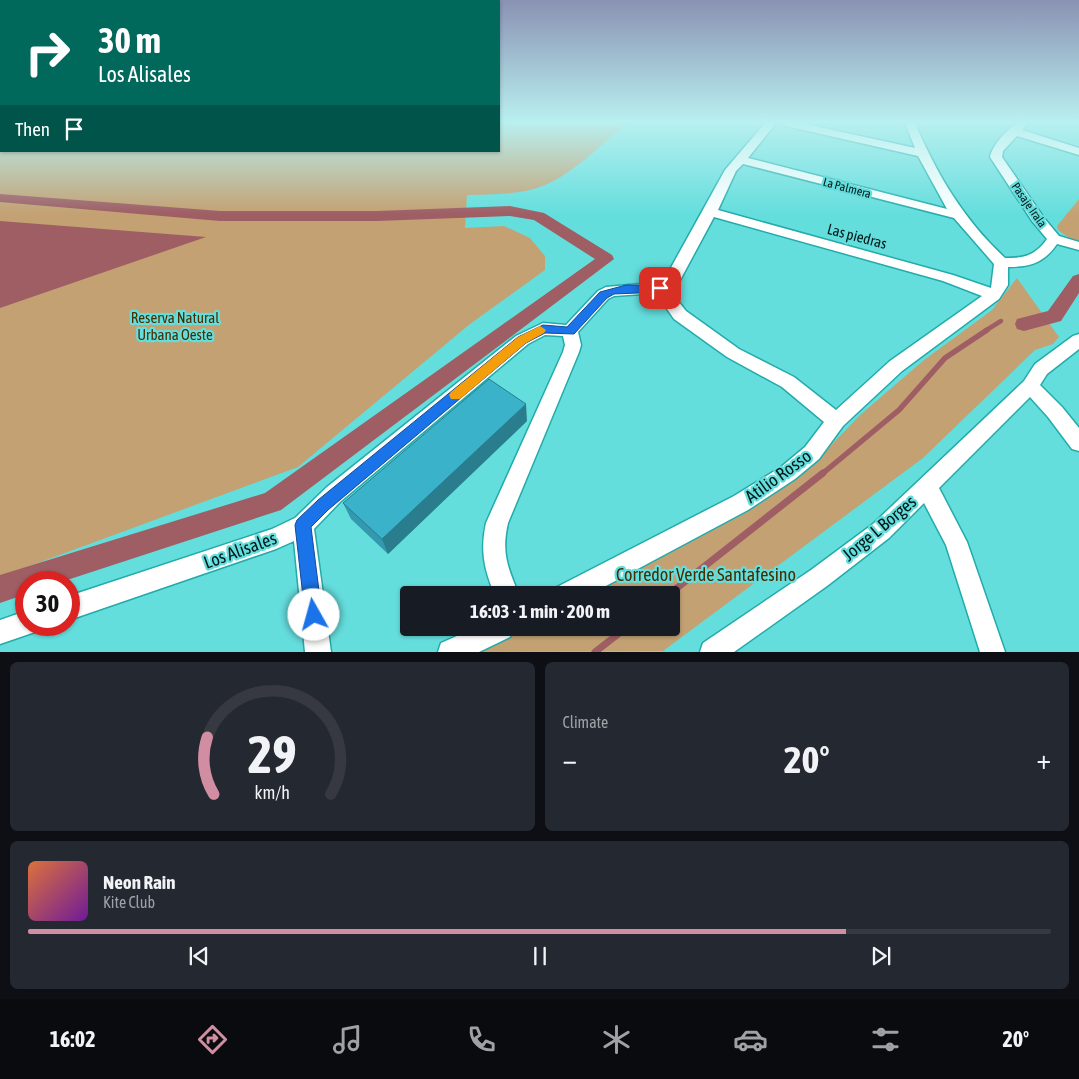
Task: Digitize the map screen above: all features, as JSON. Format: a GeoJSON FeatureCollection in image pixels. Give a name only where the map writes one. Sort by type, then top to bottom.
{"type":"FeatureCollection","features":[{"type":"Feature","properties":{"kind":"street"},"geometry":{"type":"LineString","coordinates":[[504,586],[493,562],[492,541],[497,523],[571,352],[573,345],[570,331],[603,295],[611,291],[660,288],[670,284],[731,170],[744,153]]}},
{"type":"Feature","properties":{"kind":"street"},"geometry":{"type":"LineString","coordinates":[[921,153],[956,215],[974,238],[1001,263],[1000,285],[994,295]]}},
{"type":"Feature","properties":{"kind":"street","name":"Pasaje Irala"},"geometry":{"type":"LineString","coordinates":[[997,153],[996,157],[1039,221],[1054,239]]}},
{"type":"Feature","properties":{"kind":"street","name":"La Palmera"},"geometry":{"type":"LineString","coordinates":[[739,159],[956,215]]}},
{"type":"Feature","properties":{"kind":"street","name":"Las piedras"},"geometry":{"type":"LineString","coordinates":[[710,212],[948,278],[994,295]]}},
{"type":"Feature","properties":{"kind":"street"},"geometry":{"type":"LineString","coordinates":[[1001,263],[1036,259],[1043,256],[1054,239],[1079,246]]}},
{"type":"Feature","properties":{"kind":"street"},"geometry":{"type":"LineString","coordinates":[[660,288],[680,315],[734,354],[788,382],[836,421]]}},
{"type":"Feature","properties":{"kind":"street","name":"Atilio Rosso"},"geometry":{"type":"LineString","coordinates":[[582,586],[767,488],[812,452],[836,421],[896,366],[994,295]]}},
{"type":"Feature","properties":{"kind":"street","name":"Los Alisales"},"geometry":{"type":"LineString","coordinates":[[80,604],[276,538],[303,525],[334,494],[522,340],[543,329],[570,331]]}},
{"type":"Feature","properties":{"kind":"street","name":"Jorge L Borges"},"geometry":{"type":"LineString","coordinates":[[712,652],[819,578],[881,530],[1030,386],[1041,369],[1079,340]]}},
{"type":"Feature","properties":{"kind":"street"},"geometry":{"type":"LineString","coordinates":[[1030,386],[1055,412],[1079,443]]}},
{"type":"Feature","properties":{"kind":"street"},"geometry":{"type":"LineString","coordinates":[[927,487],[956,542],[993,652]]}},
{"type":"Feature","properties":{"kind":"street"},"geometry":{"type":"LineString","coordinates":[[303,525],[318,652]]}},
{"type":"Feature","properties":{"kind":"street"},"geometry":{"type":"LineString","coordinates":[[0,632],[15,627]]}},
{"type":"Feature","properties":{"kind":"street"},"geometry":{"type":"LineString","coordinates":[[450,652],[484,636]]}},
{"type":"Feature","properties":{"kind":"green space","name":"Reserva Natural Urbana Oeste"},"geometry":{"type":"Polygon","coordinates":[[[0,153],[592,153],[561,177],[537,188],[502,194],[467,195],[465,228],[504,226],[530,238],[545,256],[545,270],[470,324],[298,467],[0,577],[0,153]]]}},
{"type":"Feature","properties":{"kind":"green space"},"geometry":{"type":"Polygon","coordinates":[[[1079,199],[1079,241],[1069,238],[1058,230],[1057,226],[1079,199]]]}},
{"type":"Feature","properties":{"kind":"green space","name":"Corredor Verde Santafesino"},"geometry":{"type":"Polygon","coordinates":[[[1017,278],[1059,337],[1053,344],[1035,350],[923,458],[663,651],[470,652],[502,636],[680,636],[680,586],[600,586],[747,512],[814,463],[860,415],[924,360],[992,310],[1017,278]]]}},
{"type":"Feature","properties":{"kind":"shaded area"},"geometry":{"type":"Polygon","coordinates":[[[0,221],[206,237],[0,308],[0,221]]]}},
{"type":"Feature","properties":{"kind":"building"},"geometry":{"type":"Polygon","coordinates":[[[489,379],[526,404],[382,539],[343,503],[489,379]]]}},
{"type":"Feature","properties":{"kind":"waterway"},"geometry":{"type":"LineString","coordinates":[[0,198],[220,216],[377,216],[510,211],[539,216],[606,259],[272,502],[0,589]]}},
{"type":"Feature","properties":{"kind":"waterway"},"geometry":{"type":"LineString","coordinates":[[1024,324],[1054,316],[1079,280]]}},
{"type":"Feature","properties":{"kind":"waterway"},"geometry":{"type":"LineString","coordinates":[[985,331],[1001,321]]}},
{"type":"Feature","properties":{"kind":"waterway"},"geometry":{"type":"LineString","coordinates":[[822,474],[899,410],[945,358],[987,330]]}},
{"type":"Feature","properties":{"kind":"waterway"},"geometry":{"type":"LineString","coordinates":[[679,586],[823,473]]}},
{"type":"Feature","properties":{"kind":"waterway"},"geometry":{"type":"LineString","coordinates":[[595,652],[616,636]]}},
{"type":"Feature","properties":{"kind":"slow traffic"},"geometry":{"type":"LineString","coordinates":[[455,395],[522,340],[540,330]]}},
{"type":"Feature","properties":{"kind":"route"},"geometry":{"type":"LineString","coordinates":[[314,615],[303,525],[334,494],[522,340],[543,329],[570,331],[603,295],[611,291],[660,288]]}}]}
